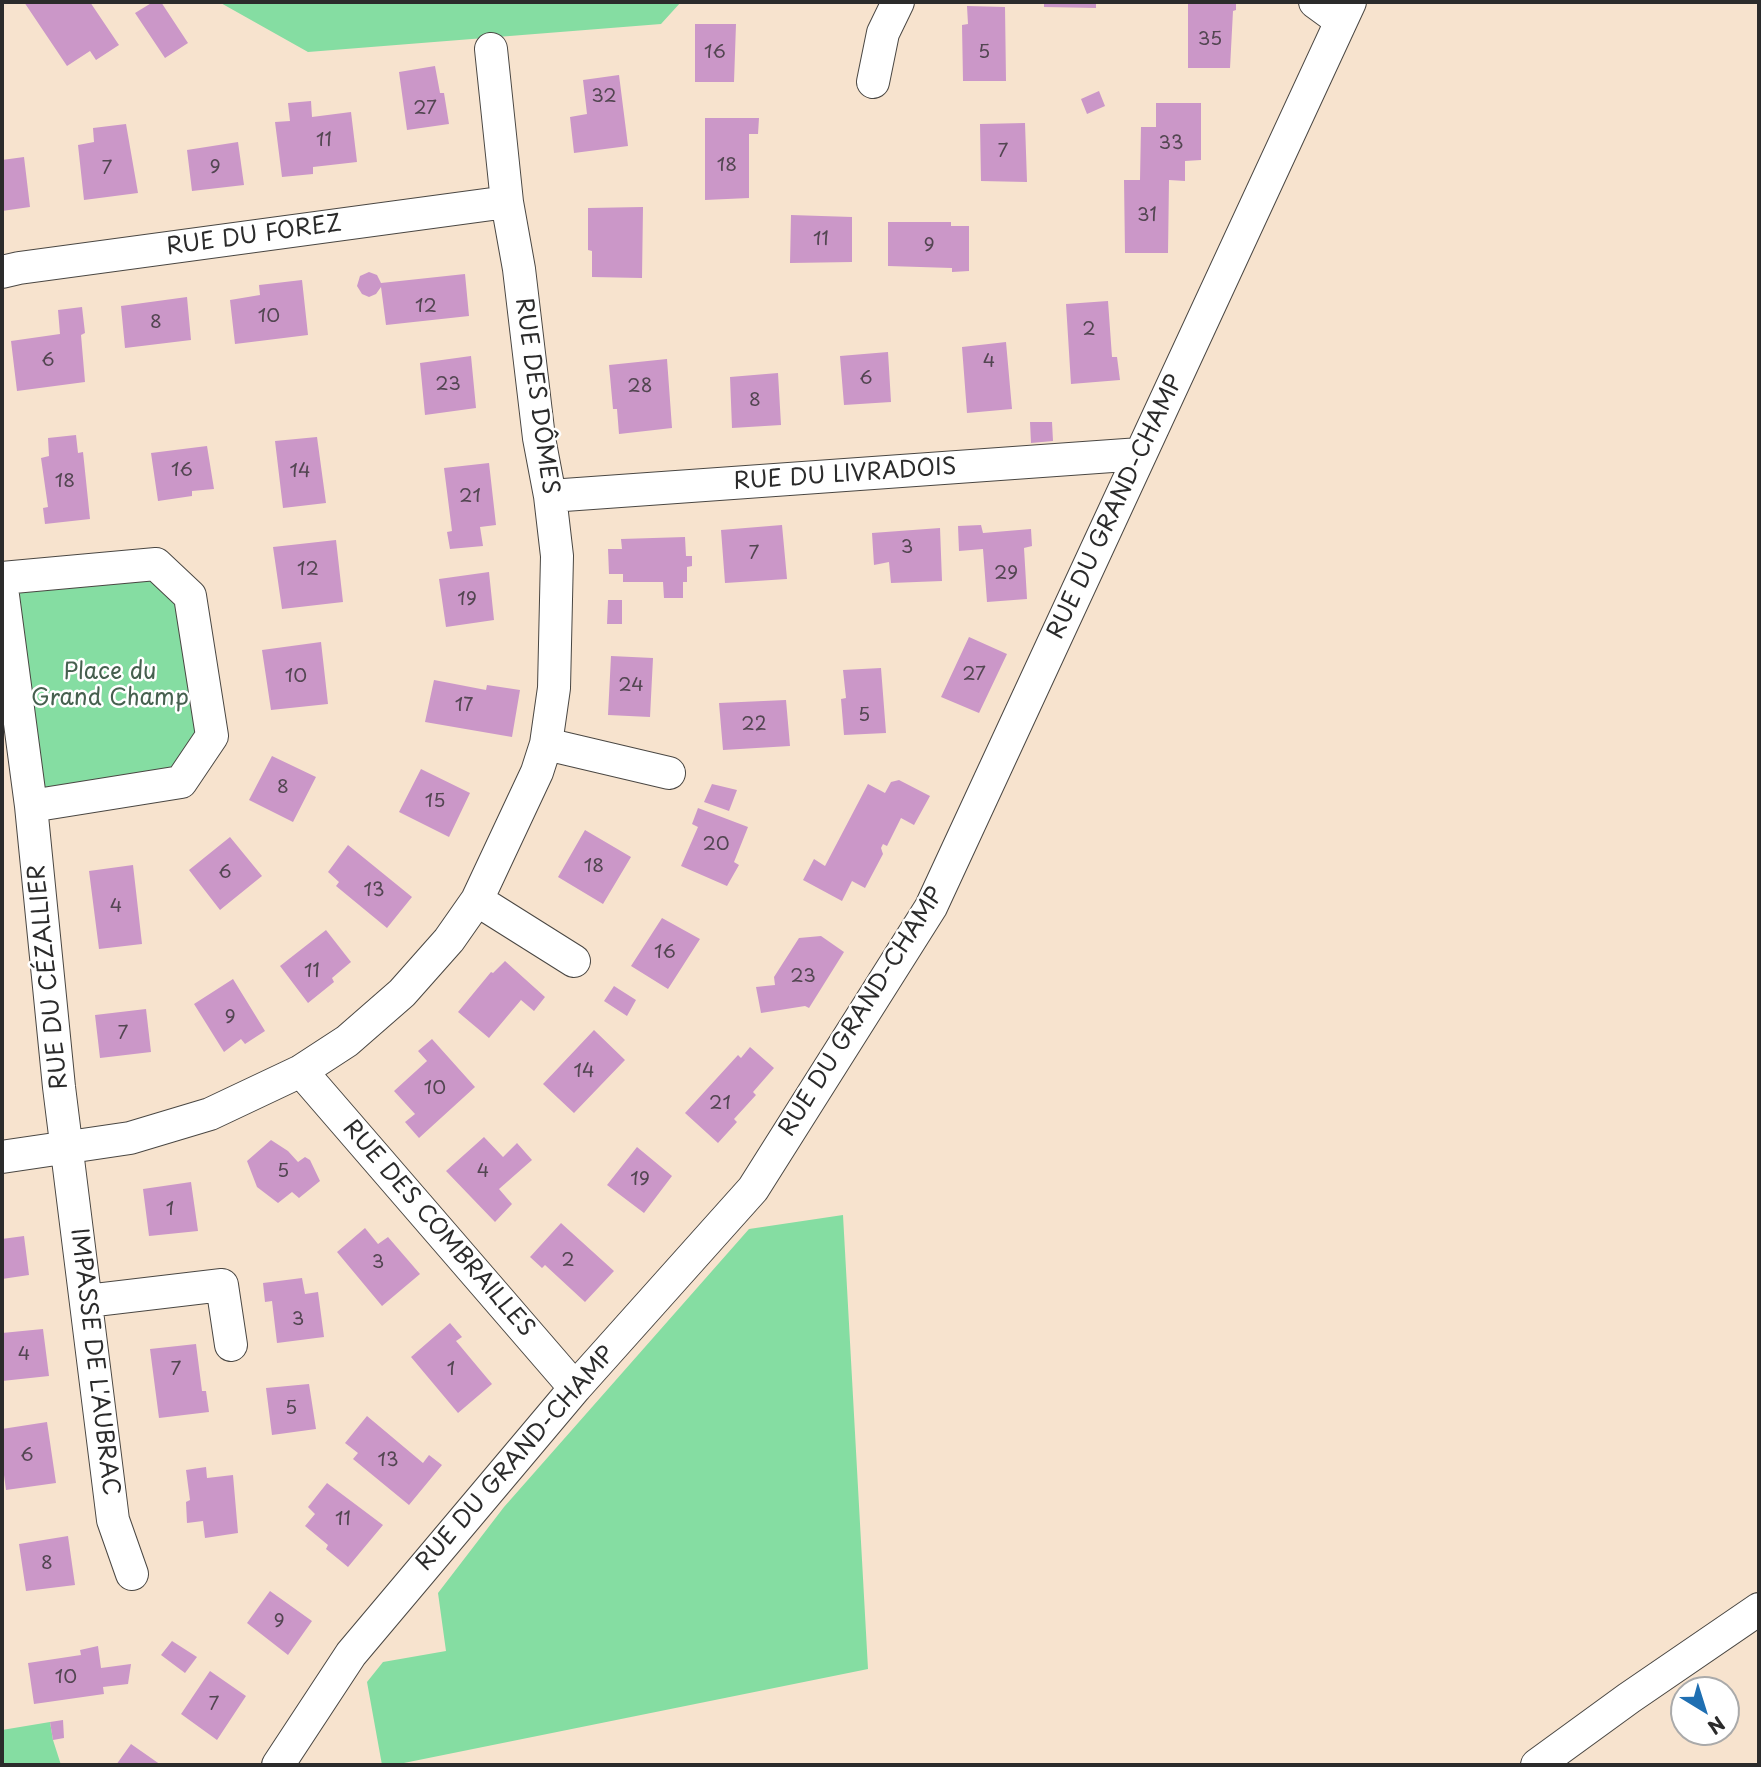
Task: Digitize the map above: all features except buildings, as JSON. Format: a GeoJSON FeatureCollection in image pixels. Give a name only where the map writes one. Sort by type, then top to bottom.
{"type":"FeatureCollection","features":[{"type":"Feature","properties":{"kind":"street"},"geometry":{"type":"LineString","coordinates":[[873,82],[883,33],[898,2]]}},
{"type":"Feature","properties":{"kind":"street"},"geometry":{"type":"LineString","coordinates":[[1315,2],[1345,11]]}},
{"type":"Feature","properties":{"kind":"street","name":"RUE DU GRAND-CHAMP"},"geometry":{"type":"LineString","coordinates":[[278,1765],[351,1654],[575,1388],[753,1189],[931,907],[1345,11]]}},
{"type":"Feature","properties":{"kind":"street","name":"RUE DES DÔMES"},"geometry":{"type":"LineString","coordinates":[[2,1157],[130,1138],[210,1114],[301,1071],[347,1041],[401,993],[449,940],[477,900],[537,772],[546,744],[554,688],[557,569],[550,496],[539,438],[519,269],[507,202],[491,49]]}},
{"type":"Feature","properties":{"kind":"street","name":"RUE DU FOREZ"},"geometry":{"type":"LineString","coordinates":[[2,272],[507,202]]}},
{"type":"Feature","properties":{"kind":"street","name":"RUE DU LIVRADOIS"},"geometry":{"type":"LineString","coordinates":[[550,496],[1140,454]]}},
{"type":"Feature","properties":{"kind":"street"},"geometry":{"type":"LineString","coordinates":[[2,578],[156,564],[190,596],[212,736],[181,782],[32,806]]}},
{"type":"Feature","properties":{"kind":"street","name":"RUE DU CÉZALLIER"},"geometry":{"type":"LineString","coordinates":[[2,587],[32,806],[68,1147]]}},
{"type":"Feature","properties":{"kind":"street"},"geometry":{"type":"LineString","coordinates":[[546,744],[668,773]]}},
{"type":"Feature","properties":{"kind":"street"},"geometry":{"type":"LineString","coordinates":[[477,900],[574,961]]}},
{"type":"Feature","properties":{"kind":"street","name":"RUE DES COMBRAILLES"},"geometry":{"type":"LineString","coordinates":[[301,1071],[575,1388]]}},
{"type":"Feature","properties":{"kind":"street","name":"IMPASSE DE L'AUBRAC"},"geometry":{"type":"LineString","coordinates":[[68,1147],[113,1520],[132,1574]]}},
{"type":"Feature","properties":{"kind":"street"},"geometry":{"type":"LineString","coordinates":[[87,1301],[222,1285],[231,1345]]}},
{"type":"Feature","properties":{"kind":"street"},"geometry":{"type":"LineString","coordinates":[[1537,1765],[1759,1609]]}},
{"type":"Feature","properties":{"kind":"green space"},"geometry":{"type":"Polygon","coordinates":[[[219,2],[681,2],[661,24],[308,52],[219,2]]]}},
{"type":"Feature","properties":{"kind":"green space","name":"Place du Grand Champ"},"geometry":{"type":"Polygon","coordinates":[[[156,564],[190,596],[212,736],[181,782],[31,806],[2,588],[156,564]]]}},
{"type":"Feature","properties":{"kind":"green space"},"geometry":{"type":"Polygon","coordinates":[[[843,1215],[868,1669],[394,1765],[382,1765],[367,1682],[383,1662],[446,1651],[438,1593],[504,1507],[749,1229],[843,1215]]]}},
{"type":"Feature","properties":{"kind":"green space"},"geometry":{"type":"Polygon","coordinates":[[[50,1722],[61,1765],[2,1765],[2,1730],[50,1722]]]}}]}
